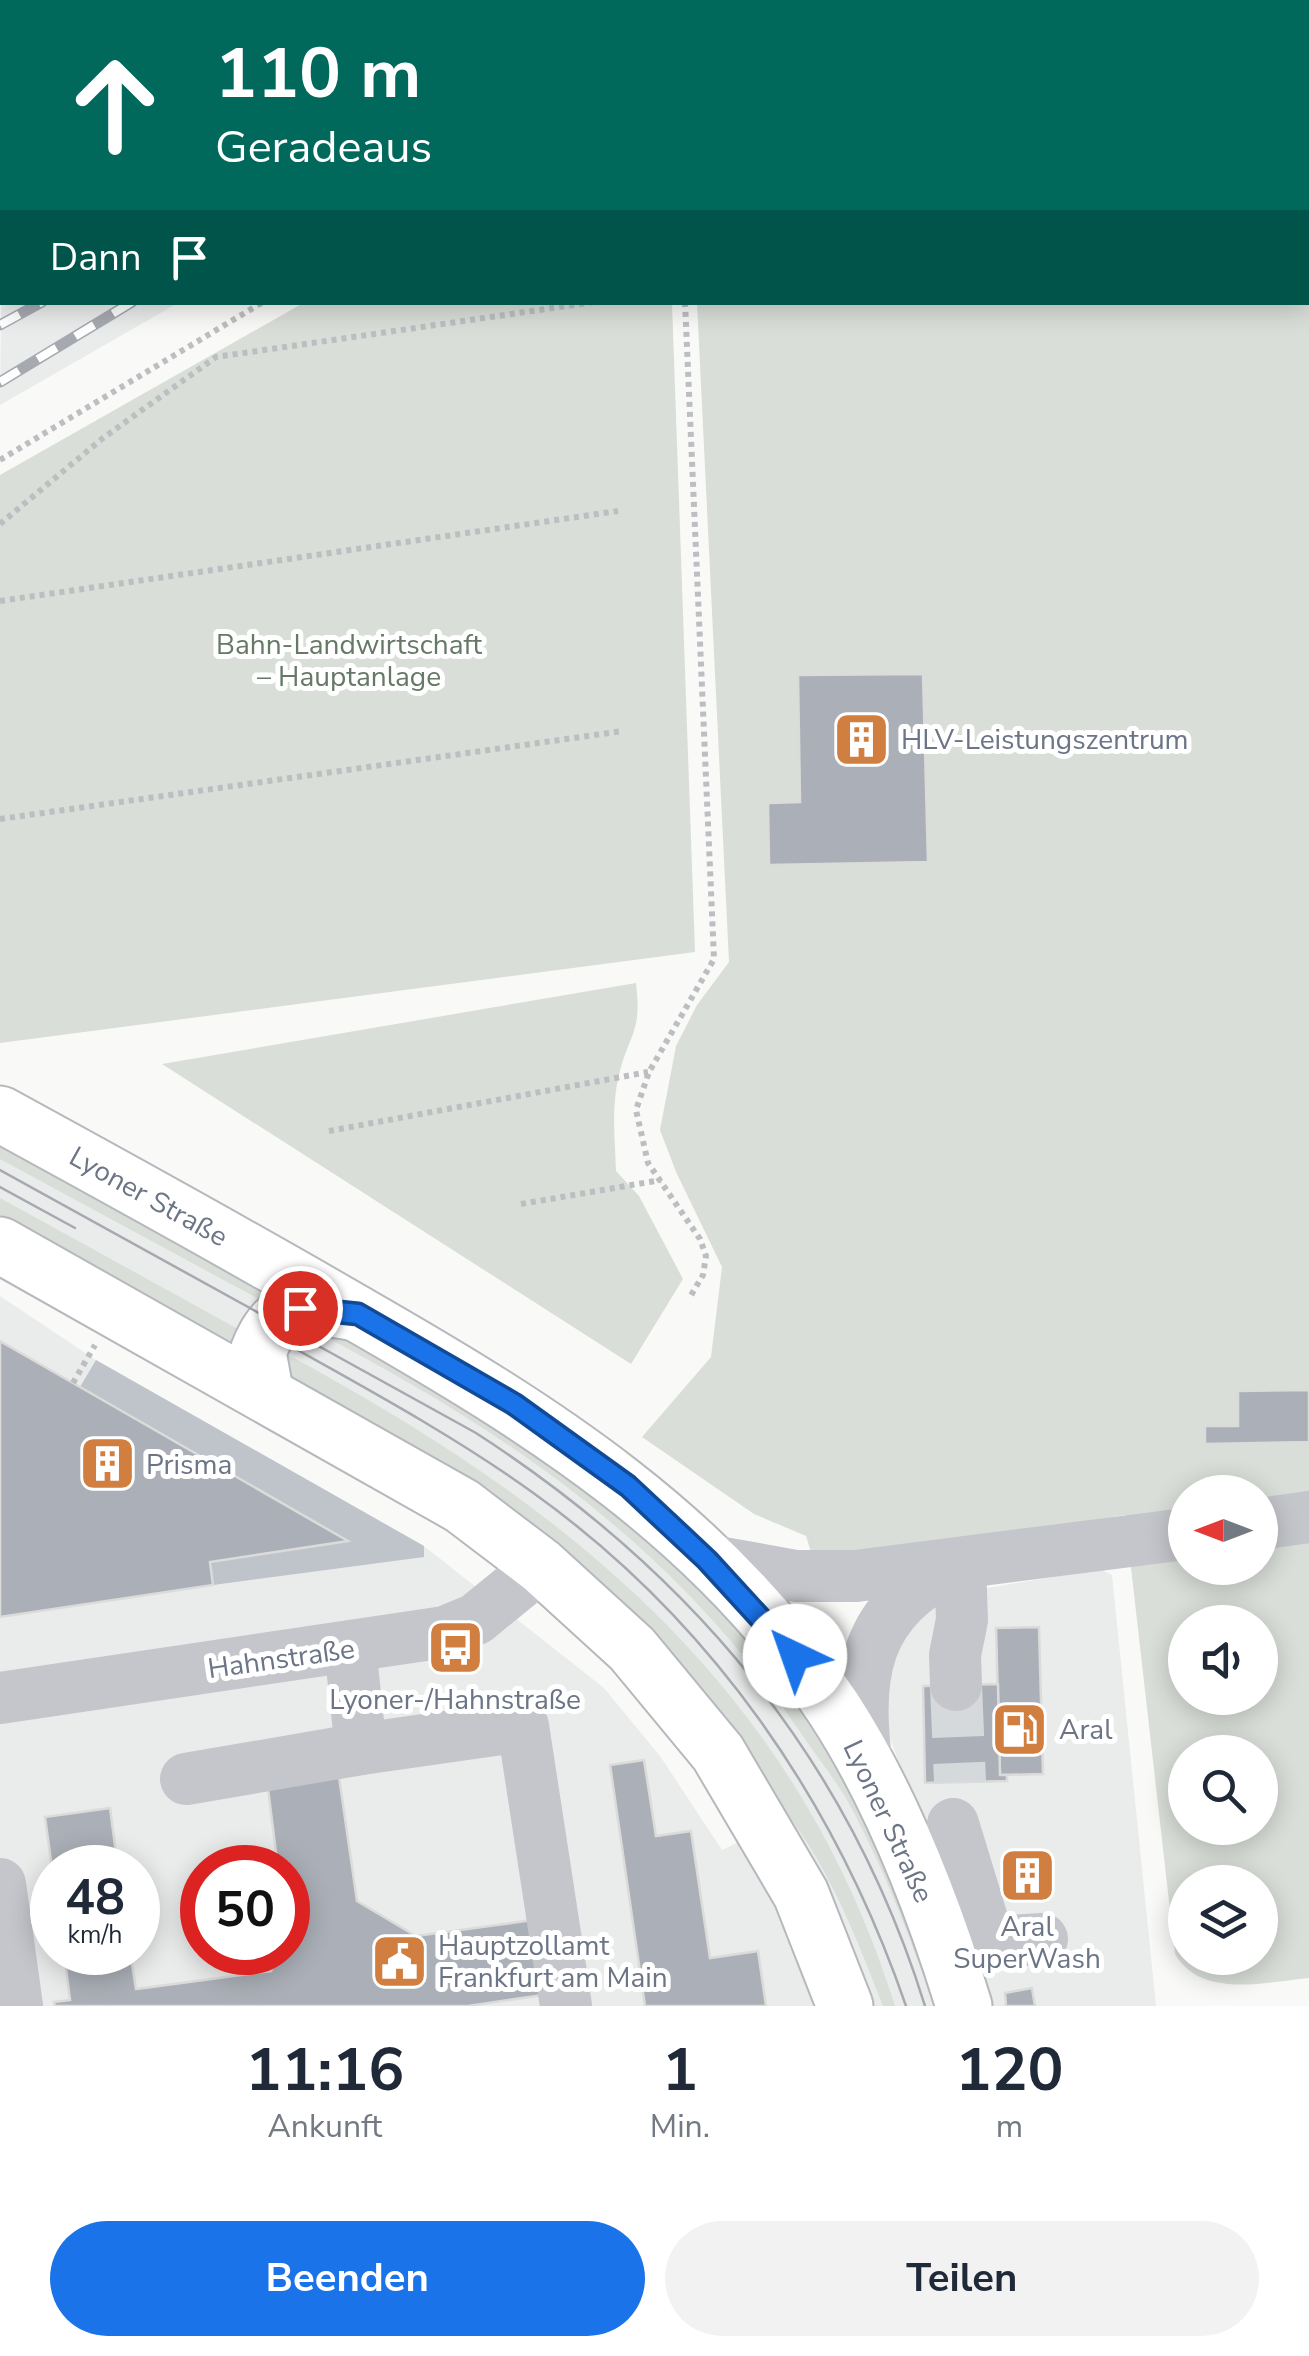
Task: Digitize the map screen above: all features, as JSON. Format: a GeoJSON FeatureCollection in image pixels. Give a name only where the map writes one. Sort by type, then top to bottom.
{"type":"FeatureCollection","features":[{"type":"Feature","properties":{"kind":"main road","name":"Lyoner Straße"},"geometry":{"type":"LineString","coordinates":[[0,1114],[514,1404],[628,1486],[707,1560],[795,1656],[867,1766],[908,1856],[964,2006]]}},
{"type":"Feature","properties":{"kind":"main road"},"geometry":{"type":"LineString","coordinates":[[0,1245],[266,1391],[462,1506],[540,1566],[632,1649],[718,1753],[801,1894],[845,2006]]}},
{"type":"Feature","properties":{"kind":"main road"},"geometry":{"type":"LineString","coordinates":[[266,1391],[258,1352],[266,1331],[284,1313],[319,1308],[358,1314]]}},
{"type":"Feature","properties":{"kind":"street"},"geometry":{"type":"LineString","coordinates":[[1278,1521],[1309,1517]]}},
{"type":"Feature","properties":{"kind":"street"},"geometry":{"type":"LineString","coordinates":[[707,1560],[811,1576],[960,1563],[1168,1536]]}},
{"type":"Feature","properties":{"kind":"street"},"geometry":{"type":"LineString","coordinates":[[956,1685],[955,1655],[962,1620],[960,1563]]}},
{"type":"Feature","properties":{"kind":"street"},"geometry":{"type":"LineString","coordinates":[[867,1766],[861,1695],[867,1656],[876,1635],[914,1588],[960,1563]]}},
{"type":"Feature","properties":{"kind":"street","name":"Hahnstraße"},"geometry":{"type":"LineString","coordinates":[[0,1698],[445,1632],[497,1604],[540,1566]]}},
{"type":"Feature","properties":{"kind":"street"},"geometry":{"type":"LineString","coordinates":[[350,1648],[361,1749]]}},
{"type":"Feature","properties":{"kind":"street"},"geometry":{"type":"LineString","coordinates":[[186,1779],[523,1726],[566,2006]]}},
{"type":"Feature","properties":{"kind":"street"},"geometry":{"type":"LineString","coordinates":[[908,1856],[941,1838],[957,1803],[989,1942],[1042,1938]]}},
{"type":"Feature","properties":{"kind":"street"},"geometry":{"type":"LineString","coordinates":[[0,1884],[18,2006]]}},
{"type":"Feature","properties":{"kind":"path"},"geometry":{"type":"LineString","coordinates":[[0,460],[259,305]]}},
{"type":"Feature","properties":{"kind":"path"},"geometry":{"type":"LineString","coordinates":[[0,524],[103,438],[216,357],[573,305]]}},
{"type":"Feature","properties":{"kind":"path"},"geometry":{"type":"LineString","coordinates":[[685,305],[714,959],[650,1072],[636,1110],[648,1163],[706,1256],[703,1275],[690,1297]]}},
{"type":"Feature","properties":{"kind":"path"},"geometry":{"type":"LineString","coordinates":[[0,600],[618,511]]}},
{"type":"Feature","properties":{"kind":"path"},"geometry":{"type":"LineString","coordinates":[[0,819],[623,732]]}},
{"type":"Feature","properties":{"kind":"path"},"geometry":{"type":"LineString","coordinates":[[329,1132],[650,1072]]}},
{"type":"Feature","properties":{"kind":"path"},"geometry":{"type":"LineString","coordinates":[[521,1204],[661,1180]]}},
{"type":"Feature","properties":{"kind":"path"},"geometry":{"type":"LineString","coordinates":[[73,1383],[98,1340]]}},
{"type":"Feature","properties":{"kind":"shaded area"},"geometry":{"type":"Polygon","coordinates":[[[1,305],[175,305],[0,405],[1,305]]]}},
{"type":"Feature","properties":{"kind":"shaded area"},"geometry":{"type":"Polygon","coordinates":[[[0,1131],[309,1300],[238,1329],[0,1230],[0,1131]]]}},
{"type":"Feature","properties":{"kind":"shaded area"},"geometry":{"type":"Polygon","coordinates":[[[0,1296],[96,1360],[424,1546],[604,1688],[660,1756],[722,1850],[792,1817],[762,1782],[281,1351],[315,1326],[639,1521],[859,1787],[901,1768],[888,1733],[885,1675],[907,1629],[946,1595],[1100,1569],[1112,1575],[1156,2006],[0,2006],[0,1296]]]}},
{"type":"Feature","properties":{"kind":"shaded area"},"geometry":{"type":"Polygon","coordinates":[[[96,1360],[424,1546],[424,1557],[213,1585],[210,1562],[347,1541],[80,1387],[96,1360]]]}},
{"type":"Feature","properties":{"kind":"green space","name":"Bahn-Landwirtschaft – Hauptanlage"},"geometry":{"type":"Polygon","coordinates":[[[300,305],[672,305],[695,952],[0,1043],[0,475],[300,305]]]}},
{"type":"Feature","properties":{"kind":"green space"},"geometry":{"type":"Polygon","coordinates":[[[697,305],[1309,305],[1309,1978],[1235,1984],[1198,1975],[1278,1975],[1278,1865],[1168,1865],[1168,1893],[1125,1515],[882,1554],[812,1555],[806,1536],[754,1514],[642,1437],[711,1357],[722,1267],[660,1130],[676,1046],[697,1005],[729,962],[697,305]]]}},
{"type":"Feature","properties":{"kind":"green space"},"geometry":{"type":"Polygon","coordinates":[[[636,983],[636,1022],[615,1099],[616,1171],[639,1196],[683,1279],[631,1364],[162,1064],[636,983]]]}},
{"type":"Feature","properties":{"kind":"green space"},"geometry":{"type":"Polygon","coordinates":[[[0,1131],[309,1300],[266,1303],[0,1159],[0,1131]]]}},
{"type":"Feature","properties":{"kind":"green space"},"geometry":{"type":"Polygon","coordinates":[[[0,1198],[238,1329],[235,1347],[0,1230],[0,1198]]]}},
{"type":"Feature","properties":{"kind":"green space"},"geometry":{"type":"Polygon","coordinates":[[[307,1327],[328,1328],[509,1434],[714,1582],[854,1778],[947,2006],[934,2006],[887,1883],[841,1790],[748,1662],[695,1602],[579,1496],[516,1450],[450,1407],[307,1327]]]}},
{"type":"Feature","properties":{"kind":"green space"},"geometry":{"type":"Polygon","coordinates":[[[281,1351],[385,1410],[483,1473],[574,1541],[657,1616],[732,1698],[797,1789],[851,1892],[895,2006],[883,2006],[819,1862],[762,1782],[289,1384],[281,1351]]]}},
{"type":"Feature","properties":{"kind":"building","name":"HLV-Leistungszentrum"},"geometry":{"type":"Polygon","coordinates":[[[923,674],[928,862],[769,865],[768,803],[800,802],[798,675],[923,674]]]}},
{"type":"Feature","properties":{"kind":"building","name":"Prisma"},"geometry":{"type":"Polygon","coordinates":[[[0,1341],[348,1541],[210,1562],[213,1585],[0,1617],[0,1341]]]}},
{"type":"Feature","properties":{"kind":"building"},"geometry":{"type":"Polygon","coordinates":[[[1309,1390],[1309,1442],[1205,1444],[1205,1426],[1238,1426],[1238,1391],[1309,1390]]]}},
{"type":"Feature","properties":{"kind":"building","name":"Aral"},"geometry":{"type":"Polygon","coordinates":[[[1039,1627],[1043,1774],[1000,1775],[996,1628],[1039,1627]]]}},
{"type":"Feature","properties":{"kind":"building"},"geometry":{"type":"Polygon","coordinates":[[[998,1684],[1000,1775],[1007,1775],[1007,1781],[925,1783],[923,1686],[998,1684]]]}},
{"type":"Feature","properties":{"kind":"building"},"geometry":{"type":"Polygon","coordinates":[[[336,1756],[357,1901],[416,1936],[533,1920],[543,1995],[468,2006],[55,2006],[54,2002],[70,2000],[67,1975],[134,1975],[136,1989],[241,1975],[310,1975],[310,1845],[275,1845],[265,1765],[336,1756]]]}},
{"type":"Feature","properties":{"kind":"building"},"geometry":{"type":"Polygon","coordinates":[[[644,1760],[656,1836],[691,1831],[710,1958],[758,1951],[766,2006],[645,2006],[610,1765],[644,1760]]]}},
{"type":"Feature","properties":{"kind":"building"},"geometry":{"type":"Polygon","coordinates":[[[110,1808],[115,1845],[49,1845],[45,1817],[110,1808]]]}},
{"type":"Feature","properties":{"kind":"building","name":"Aral SuperWash"},"geometry":{"type":"Polygon","coordinates":[[[1046,1850],[1047,1900],[1008,1901],[1007,1851],[1046,1850]]]}},
{"type":"Feature","properties":{"kind":"building"},"geometry":{"type":"Polygon","coordinates":[[[1032,1988],[1035,2006],[1006,2006],[1005,1993],[1032,1988]]]}},
{"type":"Feature","properties":{"kind":"tunnel"},"geometry":{"type":"LineString","coordinates":[[956,1685],[960,1782]]}},
{"type":"Feature","properties":{"kind":"tram line"},"geometry":{"type":"LineString","coordinates":[[0,1170],[476,1433],[554,1488],[626,1547],[693,1610],[753,1679],[806,1753],[853,1832],[892,1916],[925,2006]]}},
{"type":"Feature","properties":{"kind":"tram line"},"geometry":{"type":"LineString","coordinates":[[0,1187],[75,1228]]}},
{"type":"Feature","properties":{"kind":"tram line"},"geometry":{"type":"LineString","coordinates":[[285,1343],[502,1471],[597,1542],[656,1597],[760,1720],[804,1787],[843,1857],[906,2006]]}},
{"type":"Feature","properties":{"kind":"railway"},"geometry":{"type":"LineString","coordinates":[[0,325],[37,305]]}},
{"type":"Feature","properties":{"kind":"railway"},"geometry":{"type":"LineString","coordinates":[[0,382],[127,305]]}},
{"type":"Feature","properties":{"kind":"place","name":"HLV-Leistungszentrum"},"geometry":{"type":"Point","coordinates":[862,739]}},
{"type":"Feature","properties":{"kind":"place","name":"Prisma"},"geometry":{"type":"Point","coordinates":[107,1464]}},
{"type":"Feature","properties":{"kind":"place","name":"Lyoner-/Hahnstraße"},"geometry":{"type":"Point","coordinates":[455,1648]}},
{"type":"Feature","properties":{"kind":"place","name":"Aral"},"geometry":{"type":"Point","coordinates":[1020,1729]}},
{"type":"Feature","properties":{"kind":"place","name":"Aral SuperWash"},"geometry":{"type":"Point","coordinates":[1027,1875]}},
{"type":"Feature","properties":{"kind":"place","name":"Hauptzollamt Frankfurt am Main"},"geometry":{"type":"Point","coordinates":[399,1961]}},
{"type":"Feature","properties":{"kind":"route"},"geometry":{"type":"LineString","coordinates":[[300,1308],[358,1314],[514,1404],[628,1486],[707,1560],[795,1656]]}}]}
